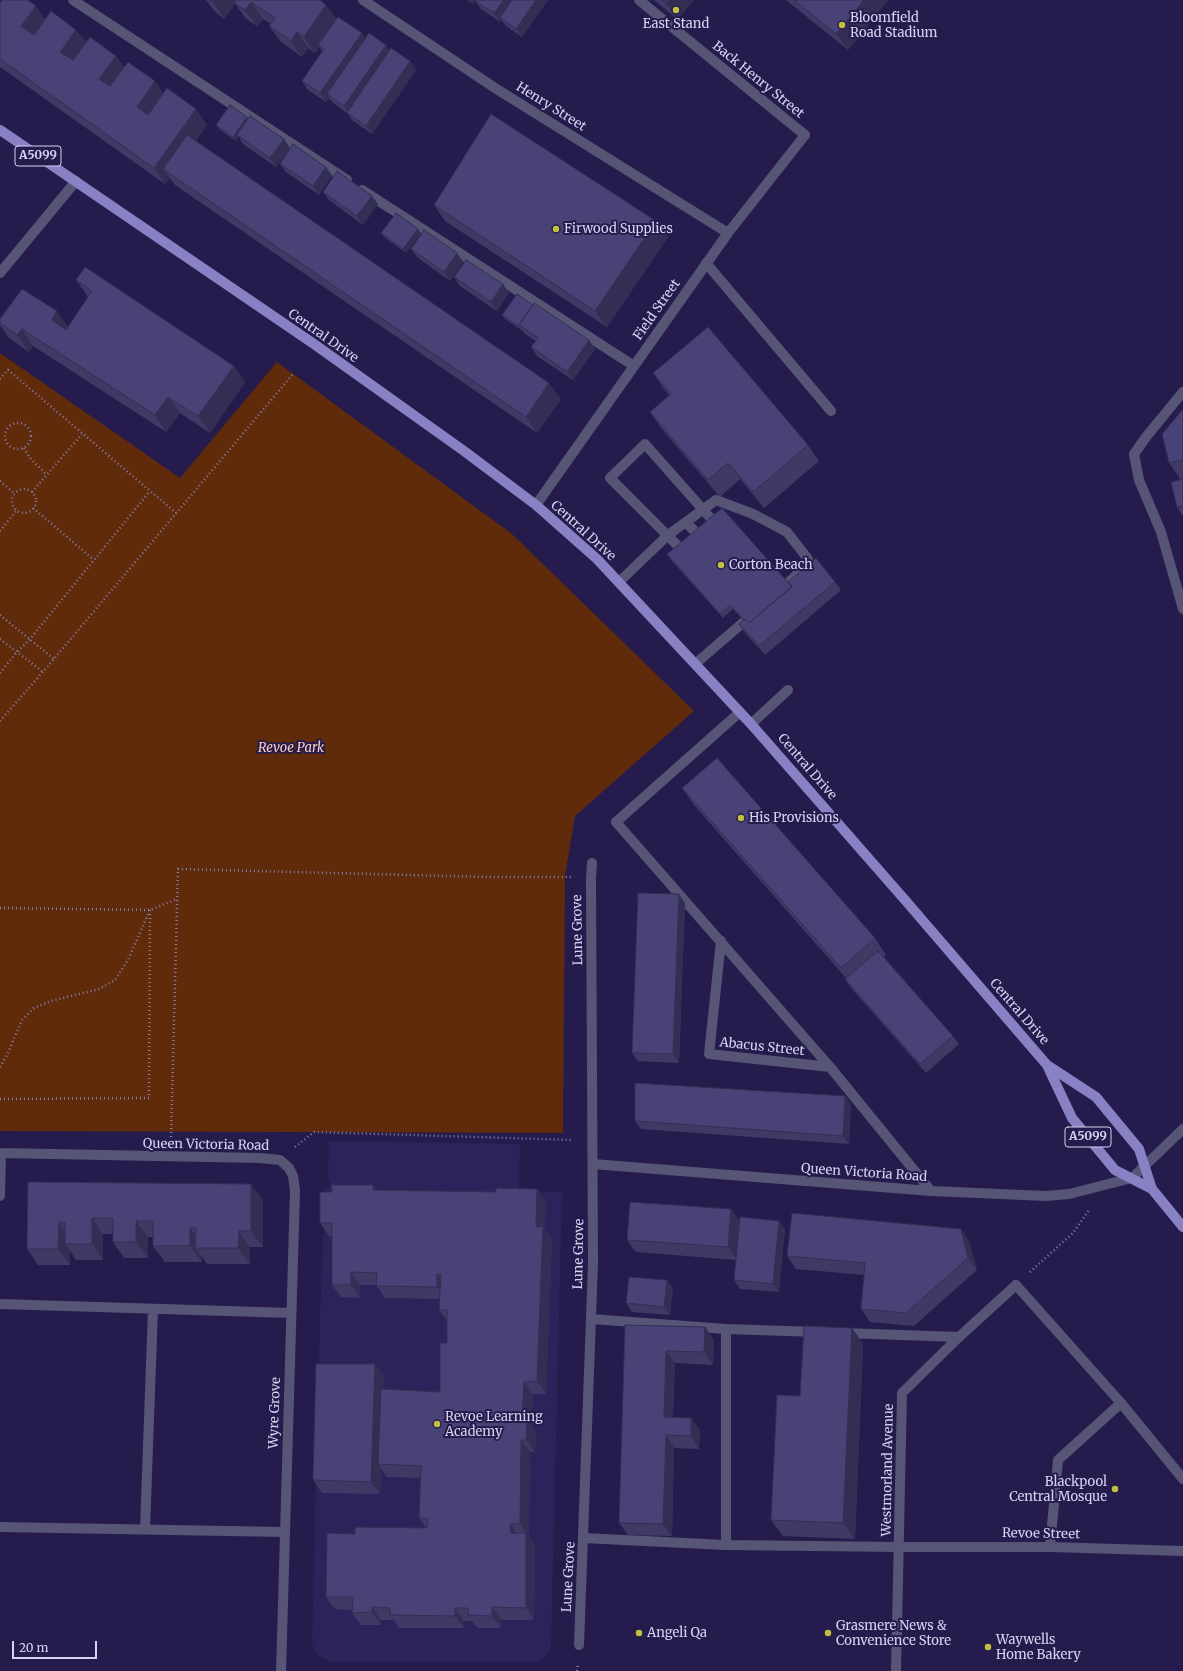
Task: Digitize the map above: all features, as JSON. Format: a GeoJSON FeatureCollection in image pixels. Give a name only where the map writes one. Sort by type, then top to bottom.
{"type":"FeatureCollection","features":[{"type":"Feature","properties":{"kind":"main road","name":"Central Drive"},"geometry":{"type":"LineString","coordinates":[[0,130],[314,344],[464,451],[536,505],[597,559],[751,724],[1047,1065],[1096,1098],[1139,1149],[1152,1189]]}},
{"type":"Feature","properties":{"kind":"main road","name":"Central Drive"},"geometry":{"type":"LineString","coordinates":[[1047,1065],[1072,1118],[1115,1170],[1152,1189],[1183,1227]]}},
{"type":"Feature","properties":{"kind":"street"},"geometry":{"type":"LineString","coordinates":[[73,0],[634,366]]}},
{"type":"Feature","properties":{"kind":"street","name":"Henry Street"},"geometry":{"type":"LineString","coordinates":[[363,0],[495,88],[728,232]]}},
{"type":"Feature","properties":{"kind":"street","name":"Back Henry Street"},"geometry":{"type":"LineString","coordinates":[[639,0],[805,135]]}},
{"type":"Feature","properties":{"kind":"street","name":"Field Street"},"geometry":{"type":"LineString","coordinates":[[536,505],[728,232],[805,135]]}},
{"type":"Feature","properties":{"kind":"street"},"geometry":{"type":"LineString","coordinates":[[0,273],[76,181]]}},
{"type":"Feature","properties":{"kind":"street"},"geometry":{"type":"LineString","coordinates":[[706,263],[831,411]]}},
{"type":"Feature","properties":{"kind":"street"},"geometry":{"type":"LineString","coordinates":[[1183,392],[1134,454],[1139,480],[1161,532],[1180,584],[1183,609]]}},
{"type":"Feature","properties":{"kind":"street"},"geometry":{"type":"LineString","coordinates":[[681,549],[610,478],[645,444],[714,522]]}},
{"type":"Feature","properties":{"kind":"street"},"geometry":{"type":"LineString","coordinates":[[619,582],[668,535],[716,500],[753,514],[787,532],[808,559],[803,569],[788,583]]}},
{"type":"Feature","properties":{"kind":"street"},"geometry":{"type":"LineString","coordinates":[[686,522],[698,535]]}},
{"type":"Feature","properties":{"kind":"street"},"geometry":{"type":"LineString","coordinates":[[695,664],[745,621]]}},
{"type":"Feature","properties":{"kind":"street"},"geometry":{"type":"LineString","coordinates":[[751,724],[788,690]]}},
{"type":"Feature","properties":{"kind":"street","name":"Abacus Street"},"geometry":{"type":"LineString","coordinates":[[740,712],[616,822],[830,1067],[931,1191]]}},
{"type":"Feature","properties":{"kind":"street","name":"Lune Grove"},"geometry":{"type":"LineString","coordinates":[[578,1645],[591,1319],[593,1164],[592,863]]}},
{"type":"Feature","properties":{"kind":"street","name":"Abacus Street"},"geometry":{"type":"LineString","coordinates":[[721,941],[709,1054],[830,1067]]}},
{"type":"Feature","properties":{"kind":"street"},"geometry":{"type":"LineString","coordinates":[[1132,1178],[1183,1129]]}},
{"type":"Feature","properties":{"kind":"street"},"geometry":{"type":"LineString","coordinates":[[0,1153],[0,1196]]}},
{"type":"Feature","properties":{"kind":"street","name":"Queen Victoria Road"},"geometry":{"type":"LineString","coordinates":[[0,1153],[280,1160]]}},
{"type":"Feature","properties":{"kind":"street","name":"Wyre Grove"},"geometry":{"type":"LineString","coordinates":[[280,1160],[289,1168],[293,1176],[295,1191],[281,1671]]}},
{"type":"Feature","properties":{"kind":"street","name":"Queen Victoria Road"},"geometry":{"type":"LineString","coordinates":[[593,1164],[931,1191],[1046,1196],[1069,1194],[1132,1178]]}},
{"type":"Feature","properties":{"kind":"street"},"geometry":{"type":"LineString","coordinates":[[1016,1285],[1121,1403],[1183,1479]]}},
{"type":"Feature","properties":{"kind":"street","name":"Westmorland Avenue"},"geometry":{"type":"LineString","coordinates":[[896,1671],[902,1393],[959,1336],[1016,1285]]}},
{"type":"Feature","properties":{"kind":"street"},"geometry":{"type":"LineString","coordinates":[[0,1304],[291,1313]]}},
{"type":"Feature","properties":{"kind":"street"},"geometry":{"type":"LineString","coordinates":[[145,1529],[153,1309]]}},
{"type":"Feature","properties":{"kind":"street"},"geometry":{"type":"LineString","coordinates":[[591,1319],[726,1329],[959,1336]]}},
{"type":"Feature","properties":{"kind":"street"},"geometry":{"type":"LineString","coordinates":[[726,1329],[726,1545]]}},
{"type":"Feature","properties":{"kind":"street"},"geometry":{"type":"LineString","coordinates":[[1050,1546],[1058,1460],[1121,1403]]}},
{"type":"Feature","properties":{"kind":"street"},"geometry":{"type":"LineString","coordinates":[[0,1527],[285,1532]]}},
{"type":"Feature","properties":{"kind":"street","name":"Revoe Street"},"geometry":{"type":"LineString","coordinates":[[583,1538],[726,1545],[899,1547],[1050,1546],[1183,1551]]}},
{"type":"Feature","properties":{"kind":"path"},"geometry":{"type":"LineString","coordinates":[[0,379],[8,370],[176,513]]}},
{"type":"Feature","properties":{"kind":"path"},"geometry":{"type":"LineString","coordinates":[[0,721],[54,659],[293,374]]}},
{"type":"Feature","properties":{"kind":"path"},"geometry":{"type":"LineString","coordinates":[[14,423],[22,423],[29,427],[31,431],[32,435],[30,443],[24,448],[13,448],[7,442],[5,433],[14,423]]}},
{"type":"Feature","properties":{"kind":"path"},"geometry":{"type":"LineString","coordinates":[[32,492],[82,434]]}},
{"type":"Feature","properties":{"kind":"path"},"geometry":{"type":"LineString","coordinates":[[24,448],[29,457],[46,474]]}},
{"type":"Feature","properties":{"kind":"path"},"geometry":{"type":"LineString","coordinates":[[0,481],[15,494]]}},
{"type":"Feature","properties":{"kind":"path"},"geometry":{"type":"LineString","coordinates":[[25,489],[32,492],[36,498],[33,508],[27,512],[17,510],[12,502],[15,494],[18,491],[25,489]]}},
{"type":"Feature","properties":{"kind":"path"},"geometry":{"type":"LineString","coordinates":[[0,673],[30,639],[150,491]]}},
{"type":"Feature","properties":{"kind":"path"},"geometry":{"type":"LineString","coordinates":[[33,508],[94,560]]}},
{"type":"Feature","properties":{"kind":"path"},"geometry":{"type":"LineString","coordinates":[[0,531],[17,510]]}},
{"type":"Feature","properties":{"kind":"path"},"geometry":{"type":"LineString","coordinates":[[0,615],[54,659]]}},
{"type":"Feature","properties":{"kind":"path"},"geometry":{"type":"LineString","coordinates":[[0,639],[43,672]]}},
{"type":"Feature","properties":{"kind":"path"},"geometry":{"type":"LineString","coordinates":[[171,1157],[178,869],[486,877],[565,876],[591,880]]}},
{"type":"Feature","properties":{"kind":"path"},"geometry":{"type":"LineString","coordinates":[[0,908],[150,910],[177,899]]}},
{"type":"Feature","properties":{"kind":"path"},"geometry":{"type":"LineString","coordinates":[[0,1067],[8,1055],[22,1020],[34,1008],[51,1001],[99,989],[115,980],[128,960],[150,910]]}},
{"type":"Feature","properties":{"kind":"path"},"geometry":{"type":"LineString","coordinates":[[0,1099],[149,1098],[150,910]]}},
{"type":"Feature","properties":{"kind":"path","name":"Queen Victoria Road"},"geometry":{"type":"LineString","coordinates":[[280,1160],[314,1132],[593,1140]]}},
{"type":"Feature","properties":{"kind":"path"},"geometry":{"type":"LineString","coordinates":[[1016,1285],[1079,1226]]}},
{"type":"Feature","properties":{"kind":"shaded area","name":"Revoe Learning Academy"},"geometry":{"type":"Polygon","coordinates":[[[329,1141],[520,1144],[519,1191],[562,1192],[551,1646],[544,1658],[537,1662],[331,1662],[317,1655],[312,1644],[320,1316],[325,1188],[331,1187],[328,1177],[329,1141]]]}},
{"type":"Feature","properties":{"kind":"green space","name":"Revoe Park"},"geometry":{"type":"Polygon","coordinates":[[[0,353],[180,478],[277,362],[512,534],[694,711],[575,816],[565,876],[563,1133],[0,1131],[0,353]]]}},
{"type":"Feature","properties":{"kind":"building"},"geometry":{"type":"Polygon","coordinates":[[[2,0],[28,0],[36,6],[21,26],[34,35],[51,11],[76,30],[60,52],[73,60],[90,37],[116,56],[99,79],[110,86],[128,62],[155,81],[137,107],[148,115],[167,88],[196,109],[154,168],[0,59],[0,3],[2,0]]]}},
{"type":"Feature","properties":{"kind":"building"},"geometry":{"type":"Polygon","coordinates":[[[236,0],[320,0],[326,5],[304,37],[297,32],[291,41],[269,26],[275,18],[251,2],[245,10],[234,3],[236,0]]]}},
{"type":"Feature","properties":{"kind":"building"},"geometry":{"type":"Polygon","coordinates":[[[504,0],[494,13],[475,1],[504,0]]]}},
{"type":"Feature","properties":{"kind":"building"},"geometry":{"type":"Polygon","coordinates":[[[512,0],[536,0],[516,29],[500,18],[512,0]]]}},
{"type":"Feature","properties":{"kind":"building"},"geometry":{"type":"Polygon","coordinates":[[[662,0],[669,0],[666,3],[662,0]]]}},
{"type":"Feature","properties":{"kind":"building"},"geometry":{"type":"Polygon","coordinates":[[[794,0],[864,0],[836,34],[794,0]]]}},
{"type":"Feature","properties":{"kind":"building"},"geometry":{"type":"Polygon","coordinates":[[[338,17],[362,33],[320,93],[302,81],[324,49],[318,45],[338,17]]]}},
{"type":"Feature","properties":{"kind":"building"},"geometry":{"type":"Polygon","coordinates":[[[369,33],[386,45],[344,106],[327,94],[369,33]]]}},
{"type":"Feature","properties":{"kind":"building"},"geometry":{"type":"Polygon","coordinates":[[[391,48],[410,61],[366,126],[347,113],[391,48]]]}},
{"type":"Feature","properties":{"kind":"building"},"geometry":{"type":"Polygon","coordinates":[[[230,105],[247,117],[233,137],[216,125],[230,105]]]}},
{"type":"Feature","properties":{"kind":"building","name":"Firwood Supplies"},"geometry":{"type":"Polygon","coordinates":[[[491,114],[656,221],[595,311],[434,205],[491,114]]]}},
{"type":"Feature","properties":{"kind":"building"},"geometry":{"type":"Polygon","coordinates":[[[250,116],[284,139],[270,158],[237,135],[250,116]]]}},
{"type":"Feature","properties":{"kind":"building"},"geometry":{"type":"Polygon","coordinates":[[[187,135],[549,383],[526,417],[163,169],[187,135]]]}},
{"type":"Feature","properties":{"kind":"building"},"geometry":{"type":"Polygon","coordinates":[[[293,144],[326,167],[313,186],[280,164],[293,144]]]}},
{"type":"Feature","properties":{"kind":"building"},"geometry":{"type":"Polygon","coordinates":[[[337,171],[372,196],[357,216],[323,192],[337,171]]]}},
{"type":"Feature","properties":{"kind":"building"},"geometry":{"type":"Polygon","coordinates":[[[396,213],[418,229],[403,249],[381,233],[396,213]]]}},
{"type":"Feature","properties":{"kind":"building"},"geometry":{"type":"Polygon","coordinates":[[[424,230],[457,253],[444,272],[411,249],[424,230]]]}},
{"type":"Feature","properties":{"kind":"building"},"geometry":{"type":"Polygon","coordinates":[[[466,260],[503,284],[491,302],[454,277],[466,260]]]}},
{"type":"Feature","properties":{"kind":"building"},"geometry":{"type":"Polygon","coordinates":[[[85,267],[234,366],[198,416],[168,397],[155,415],[22,329],[17,335],[0,323],[0,319],[22,289],[57,311],[52,320],[66,330],[92,291],[76,280],[85,267]]]}},
{"type":"Feature","properties":{"kind":"building"},"geometry":{"type":"Polygon","coordinates":[[[517,294],[533,305],[519,325],[520,327],[502,315],[517,294]]]}},
{"type":"Feature","properties":{"kind":"building"},"geometry":{"type":"Polygon","coordinates":[[[534,303],[589,340],[567,372],[531,347],[538,338],[519,325],[534,303]]]}},
{"type":"Feature","properties":{"kind":"building"},"geometry":{"type":"Polygon","coordinates":[[[708,327],[808,445],[753,492],[728,463],[708,480],[650,412],[671,394],[653,373],[708,327]]]}},
{"type":"Feature","properties":{"kind":"building"},"geometry":{"type":"Polygon","coordinates":[[[1183,409],[1183,460],[1169,463],[1162,434],[1183,409]]]}},
{"type":"Feature","properties":{"kind":"building"},"geometry":{"type":"Polygon","coordinates":[[[1183,479],[1183,506],[1177,507],[1171,482],[1183,479]]]}},
{"type":"Feature","properties":{"kind":"building"},"geometry":{"type":"Polygon","coordinates":[[[722,508],[792,587],[749,623],[745,619],[744,620],[730,605],[720,614],[667,554],[722,508]]]}},
{"type":"Feature","properties":{"kind":"building"},"geometry":{"type":"Polygon","coordinates":[[[816,558],[835,582],[759,646],[739,624],[745,619],[749,623],[792,586],[788,582],[816,558]]]}},
{"type":"Feature","properties":{"kind":"building"},"geometry":{"type":"Polygon","coordinates":[[[717,758],[875,938],[841,968],[682,788],[717,758]]]}},
{"type":"Feature","properties":{"kind":"building"},"geometry":{"type":"Polygon","coordinates":[[[638,893],[679,894],[673,1054],[632,1053],[638,893]]]}},
{"type":"Feature","properties":{"kind":"building"},"geometry":{"type":"Polygon","coordinates":[[[878,951],[953,1036],[920,1064],[845,979],[878,951]]]}},
{"type":"Feature","properties":{"kind":"building"},"geometry":{"type":"Polygon","coordinates":[[[635,1083],[845,1096],[843,1136],[635,1121],[635,1083]]]}},
{"type":"Feature","properties":{"kind":"building"},"geometry":{"type":"Polygon","coordinates":[[[28,1182],[251,1184],[251,1231],[239,1231],[238,1248],[195,1248],[196,1228],[190,1228],[190,1246],[153,1246],[153,1221],[136,1221],[136,1242],[113,1242],[113,1218],[92,1218],[92,1244],[65,1244],[65,1223],[59,1222],[58,1249],[27,1249],[28,1182]]]}},
{"type":"Feature","properties":{"kind":"building"},"geometry":{"type":"Polygon","coordinates":[[[331,1185],[373,1185],[373,1190],[495,1192],[497,1188],[537,1189],[536,1227],[543,1226],[537,1381],[524,1382],[522,1421],[527,1420],[526,1440],[521,1440],[520,1524],[510,1524],[511,1533],[526,1533],[526,1608],[492,1607],[492,1616],[468,1615],[468,1608],[455,1608],[455,1616],[390,1615],[390,1608],[372,1607],[372,1612],[352,1613],[353,1597],[326,1597],[327,1533],[355,1534],[355,1527],[427,1528],[428,1518],[419,1518],[421,1466],[378,1464],[381,1389],[440,1392],[440,1343],[447,1343],[447,1310],[439,1310],[441,1274],[437,1274],[437,1287],[376,1286],[377,1273],[351,1272],[351,1285],[332,1285],[332,1223],[320,1223],[320,1192],[332,1192],[331,1185]]]}},
{"type":"Feature","properties":{"kind":"building"},"geometry":{"type":"Polygon","coordinates":[[[630,1202],[731,1209],[728,1247],[627,1240],[630,1202]]]}},
{"type":"Feature","properties":{"kind":"building"},"geometry":{"type":"Polygon","coordinates":[[[792,1213],[961,1229],[968,1258],[906,1313],[861,1309],[865,1263],[787,1256],[792,1213]]]}},
{"type":"Feature","properties":{"kind":"building"},"geometry":{"type":"Polygon","coordinates":[[[740,1217],[779,1221],[773,1284],[734,1280],[740,1217]]]}},
{"type":"Feature","properties":{"kind":"building"},"geometry":{"type":"Polygon","coordinates":[[[629,1277],[667,1280],[664,1307],[626,1303],[629,1277]]]}},
{"type":"Feature","properties":{"kind":"building"},"geometry":{"type":"Polygon","coordinates":[[[625,1325],[705,1327],[704,1352],[666,1351],[664,1417],[691,1418],[691,1436],[666,1435],[663,1524],[619,1523],[625,1325]]]}},
{"type":"Feature","properties":{"kind":"building"},"geometry":{"type":"Polygon","coordinates":[[[804,1326],[852,1328],[843,1523],[771,1520],[777,1395],[800,1396],[804,1326]]]}},
{"type":"Feature","properties":{"kind":"building"},"geometry":{"type":"Polygon","coordinates":[[[316,1364],[375,1364],[371,1482],[313,1480],[316,1364]]]}},
{"type":"Feature","properties":{"kind":"place","name":"East Stand"},"geometry":{"type":"Point","coordinates":[676,10]}},
{"type":"Feature","properties":{"kind":"place","name":"Bloomfield Road Stadium"},"geometry":{"type":"Point","coordinates":[842,25]}},
{"type":"Feature","properties":{"kind":"place","name":"Firwood Supplies"},"geometry":{"type":"Point","coordinates":[556,229]}},
{"type":"Feature","properties":{"kind":"place","name":"Corton Beach"},"geometry":{"type":"Point","coordinates":[721,565]}},
{"type":"Feature","properties":{"kind":"place","name":"His Provisions"},"geometry":{"type":"Point","coordinates":[741,818]}},
{"type":"Feature","properties":{"kind":"place","name":"Revoe Learning Academy"},"geometry":{"type":"Point","coordinates":[437,1424]}},
{"type":"Feature","properties":{"kind":"place","name":"Blackpool Central Mosque"},"geometry":{"type":"Point","coordinates":[1115,1489]}},
{"type":"Feature","properties":{"kind":"place","name":"Angeli Qa"},"geometry":{"type":"Point","coordinates":[639,1633]}},
{"type":"Feature","properties":{"kind":"place","name":"Grasmere News & Convenience Store"},"geometry":{"type":"Point","coordinates":[828,1633]}},
{"type":"Feature","properties":{"kind":"place","name":"Waywells Home Bakery"},"geometry":{"type":"Point","coordinates":[988,1647]}}]}
